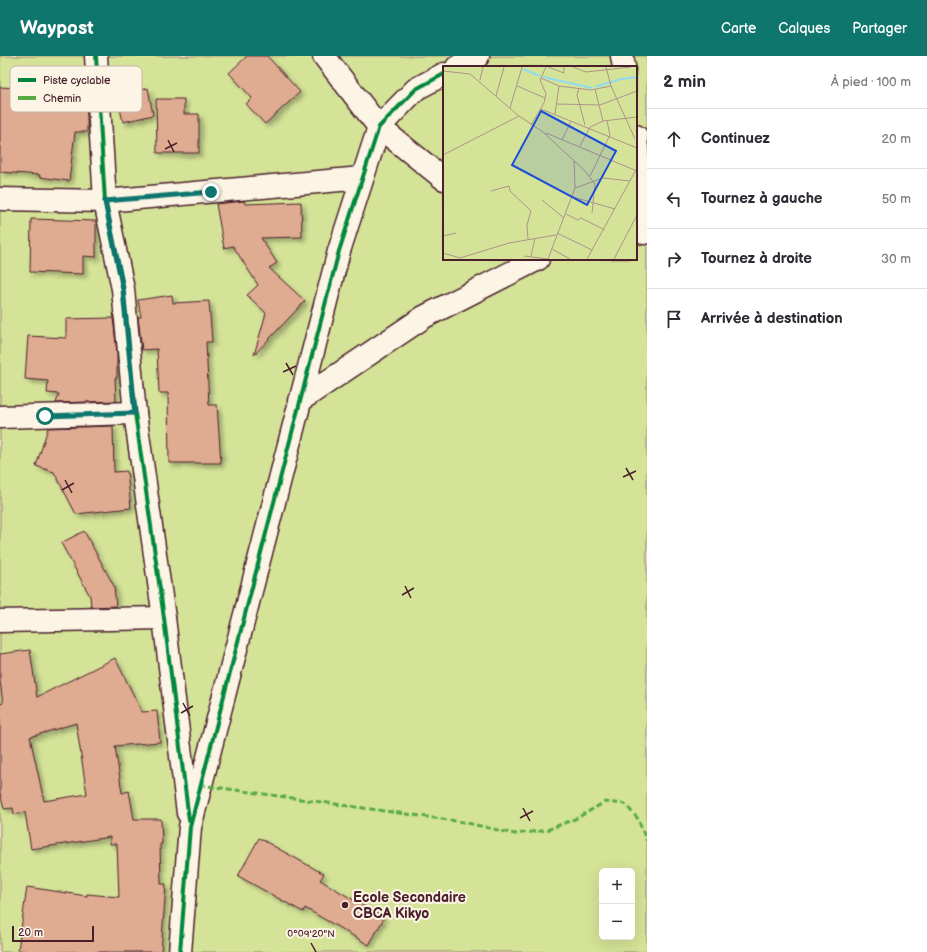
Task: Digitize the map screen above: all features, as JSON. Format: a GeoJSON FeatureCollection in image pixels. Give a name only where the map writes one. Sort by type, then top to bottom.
{"type":"FeatureCollection","features":[{"type":"Feature","properties":{"kind":"street"},"geometry":{"type":"LineString","coordinates":[[96,56],[97,66]]}},
{"type":"Feature","properties":{"kind":"street"},"geometry":{"type":"LineString","coordinates":[[324,56],[379,127],[443,177]]}},
{"type":"Feature","properties":{"kind":"street"},"geometry":{"type":"LineString","coordinates":[[459,66],[478,56]]}},
{"type":"Feature","properties":{"kind":"street"},"geometry":{"type":"LineString","coordinates":[[622,56],[624,66]]}},
{"type":"Feature","properties":{"kind":"street"},"geometry":{"type":"LineString","coordinates":[[180,952],[190,827],[339,251],[379,127],[416,89],[443,75]]}},
{"type":"Feature","properties":{"kind":"street"},"geometry":{"type":"LineString","coordinates":[[99,112],[105,201],[123,289],[135,413],[164,618],[190,827]]}},
{"type":"Feature","properties":{"kind":"street"},"geometry":{"type":"LineString","coordinates":[[637,152],[642,234]]}},
{"type":"Feature","properties":{"kind":"street"},"geometry":{"type":"LineString","coordinates":[[0,199],[105,201],[362,178]]}},
{"type":"Feature","properties":{"kind":"street"},"geometry":{"type":"LineString","coordinates":[[300,401],[424,317],[536,260]]}},
{"type":"Feature","properties":{"kind":"street"},"geometry":{"type":"LineString","coordinates":[[0,417],[135,413]]}},
{"type":"Feature","properties":{"kind":"street"},"geometry":{"type":"LineString","coordinates":[[0,621],[164,618]]}},
{"type":"Feature","properties":{"kind":"green space"},"geometry":{"type":"Polygon","coordinates":[[[0,56],[647,56],[647,952],[0,952],[0,56]]]}},
{"type":"Feature","properties":{"kind":"building"},"geometry":{"type":"Polygon","coordinates":[[[247,56],[267,56],[300,92],[265,124],[246,104],[252,98],[229,73],[247,56]]]}},
{"type":"Feature","properties":{"kind":"building"},"geometry":{"type":"Polygon","coordinates":[[[0,87],[10,88],[10,112],[87,112],[87,132],[75,132],[69,181],[39,177],[40,175],[0,172],[0,87]]]}},
{"type":"Feature","properties":{"kind":"building"},"geometry":{"type":"Polygon","coordinates":[[[148,88],[153,115],[123,122],[121,112],[142,112],[142,89],[148,88]]]}},
{"type":"Feature","properties":{"kind":"building"},"geometry":{"type":"Polygon","coordinates":[[[156,99],[184,99],[184,114],[199,114],[199,153],[157,153],[156,99]]]}},
{"type":"Feature","properties":{"kind":"building"},"geometry":{"type":"Polygon","coordinates":[[[244,201],[245,204],[301,202],[302,237],[261,238],[277,263],[269,268],[305,301],[254,355],[266,313],[247,295],[258,285],[233,246],[224,248],[216,204],[244,201]]]}},
{"type":"Feature","properties":{"kind":"building"},"geometry":{"type":"Polygon","coordinates":[[[31,219],[96,221],[96,257],[83,256],[83,274],[30,272],[31,219]]]}},
{"type":"Feature","properties":{"kind":"building"},"geometry":{"type":"Polygon","coordinates":[[[172,295],[173,303],[209,301],[212,342],[206,342],[209,405],[217,405],[221,463],[169,463],[168,393],[159,393],[157,349],[142,350],[138,317],[141,317],[138,300],[172,295]]]}},
{"type":"Feature","properties":{"kind":"building"},"geometry":{"type":"Polygon","coordinates":[[[113,318],[117,353],[117,378],[115,378],[116,401],[56,403],[59,394],[47,393],[48,381],[25,379],[28,336],[66,338],[66,319],[113,318]]]}},
{"type":"Feature","properties":{"kind":"building"},"geometry":{"type":"Polygon","coordinates":[[[113,426],[114,472],[127,471],[131,508],[76,514],[54,472],[36,466],[48,428],[113,426]]]}},
{"type":"Feature","properties":{"kind":"building"},"geometry":{"type":"Polygon","coordinates":[[[84,531],[114,586],[116,606],[91,607],[90,596],[61,543],[84,531]]]}},
{"type":"Feature","properties":{"kind":"building"},"geometry":{"type":"Polygon","coordinates":[[[30,650],[37,697],[115,658],[142,712],[157,711],[160,742],[115,746],[122,793],[129,791],[134,819],[161,819],[161,884],[166,884],[161,952],[30,952],[18,950],[27,887],[87,896],[87,894],[119,897],[117,844],[110,844],[110,837],[31,849],[25,812],[14,814],[13,808],[4,809],[0,793],[0,704],[3,703],[0,681],[0,654],[30,650]],[[76,723],[30,737],[44,801],[87,794],[76,723]]]}},
{"type":"Feature","properties":{"kind":"building"},"geometry":{"type":"Polygon","coordinates":[[[259,838],[324,874],[320,880],[384,918],[369,945],[305,908],[303,912],[238,876],[259,838]]]}},
{"type":"Feature","properties":{"kind":"marked path"},"geometry":{"type":"LineString","coordinates":[[200,785],[463,822],[515,834],[547,830],[577,818],[605,802],[625,804],[638,819],[647,842]]}},
{"type":"Feature","properties":{"kind":"cycle path"},"geometry":{"type":"LineString","coordinates":[[96,56],[97,66]]}},
{"type":"Feature","properties":{"kind":"cycle path"},"geometry":{"type":"LineString","coordinates":[[180,952],[190,827],[339,251],[379,127],[416,89],[443,75]]}},
{"type":"Feature","properties":{"kind":"cycle path"},"geometry":{"type":"LineString","coordinates":[[99,112],[105,201],[123,289],[135,413],[164,618],[189,820]]}},
{"type":"Feature","properties":{"kind":"place","name":"Ecole Secondaire CBCA Kikyo"},"geometry":{"type":"Point","coordinates":[345,905]}},
{"type":"Feature","properties":{"kind":"route"},"geometry":{"type":"LineString","coordinates":[[45,416],[135,413],[123,289],[105,201],[211,192]]}}]}
